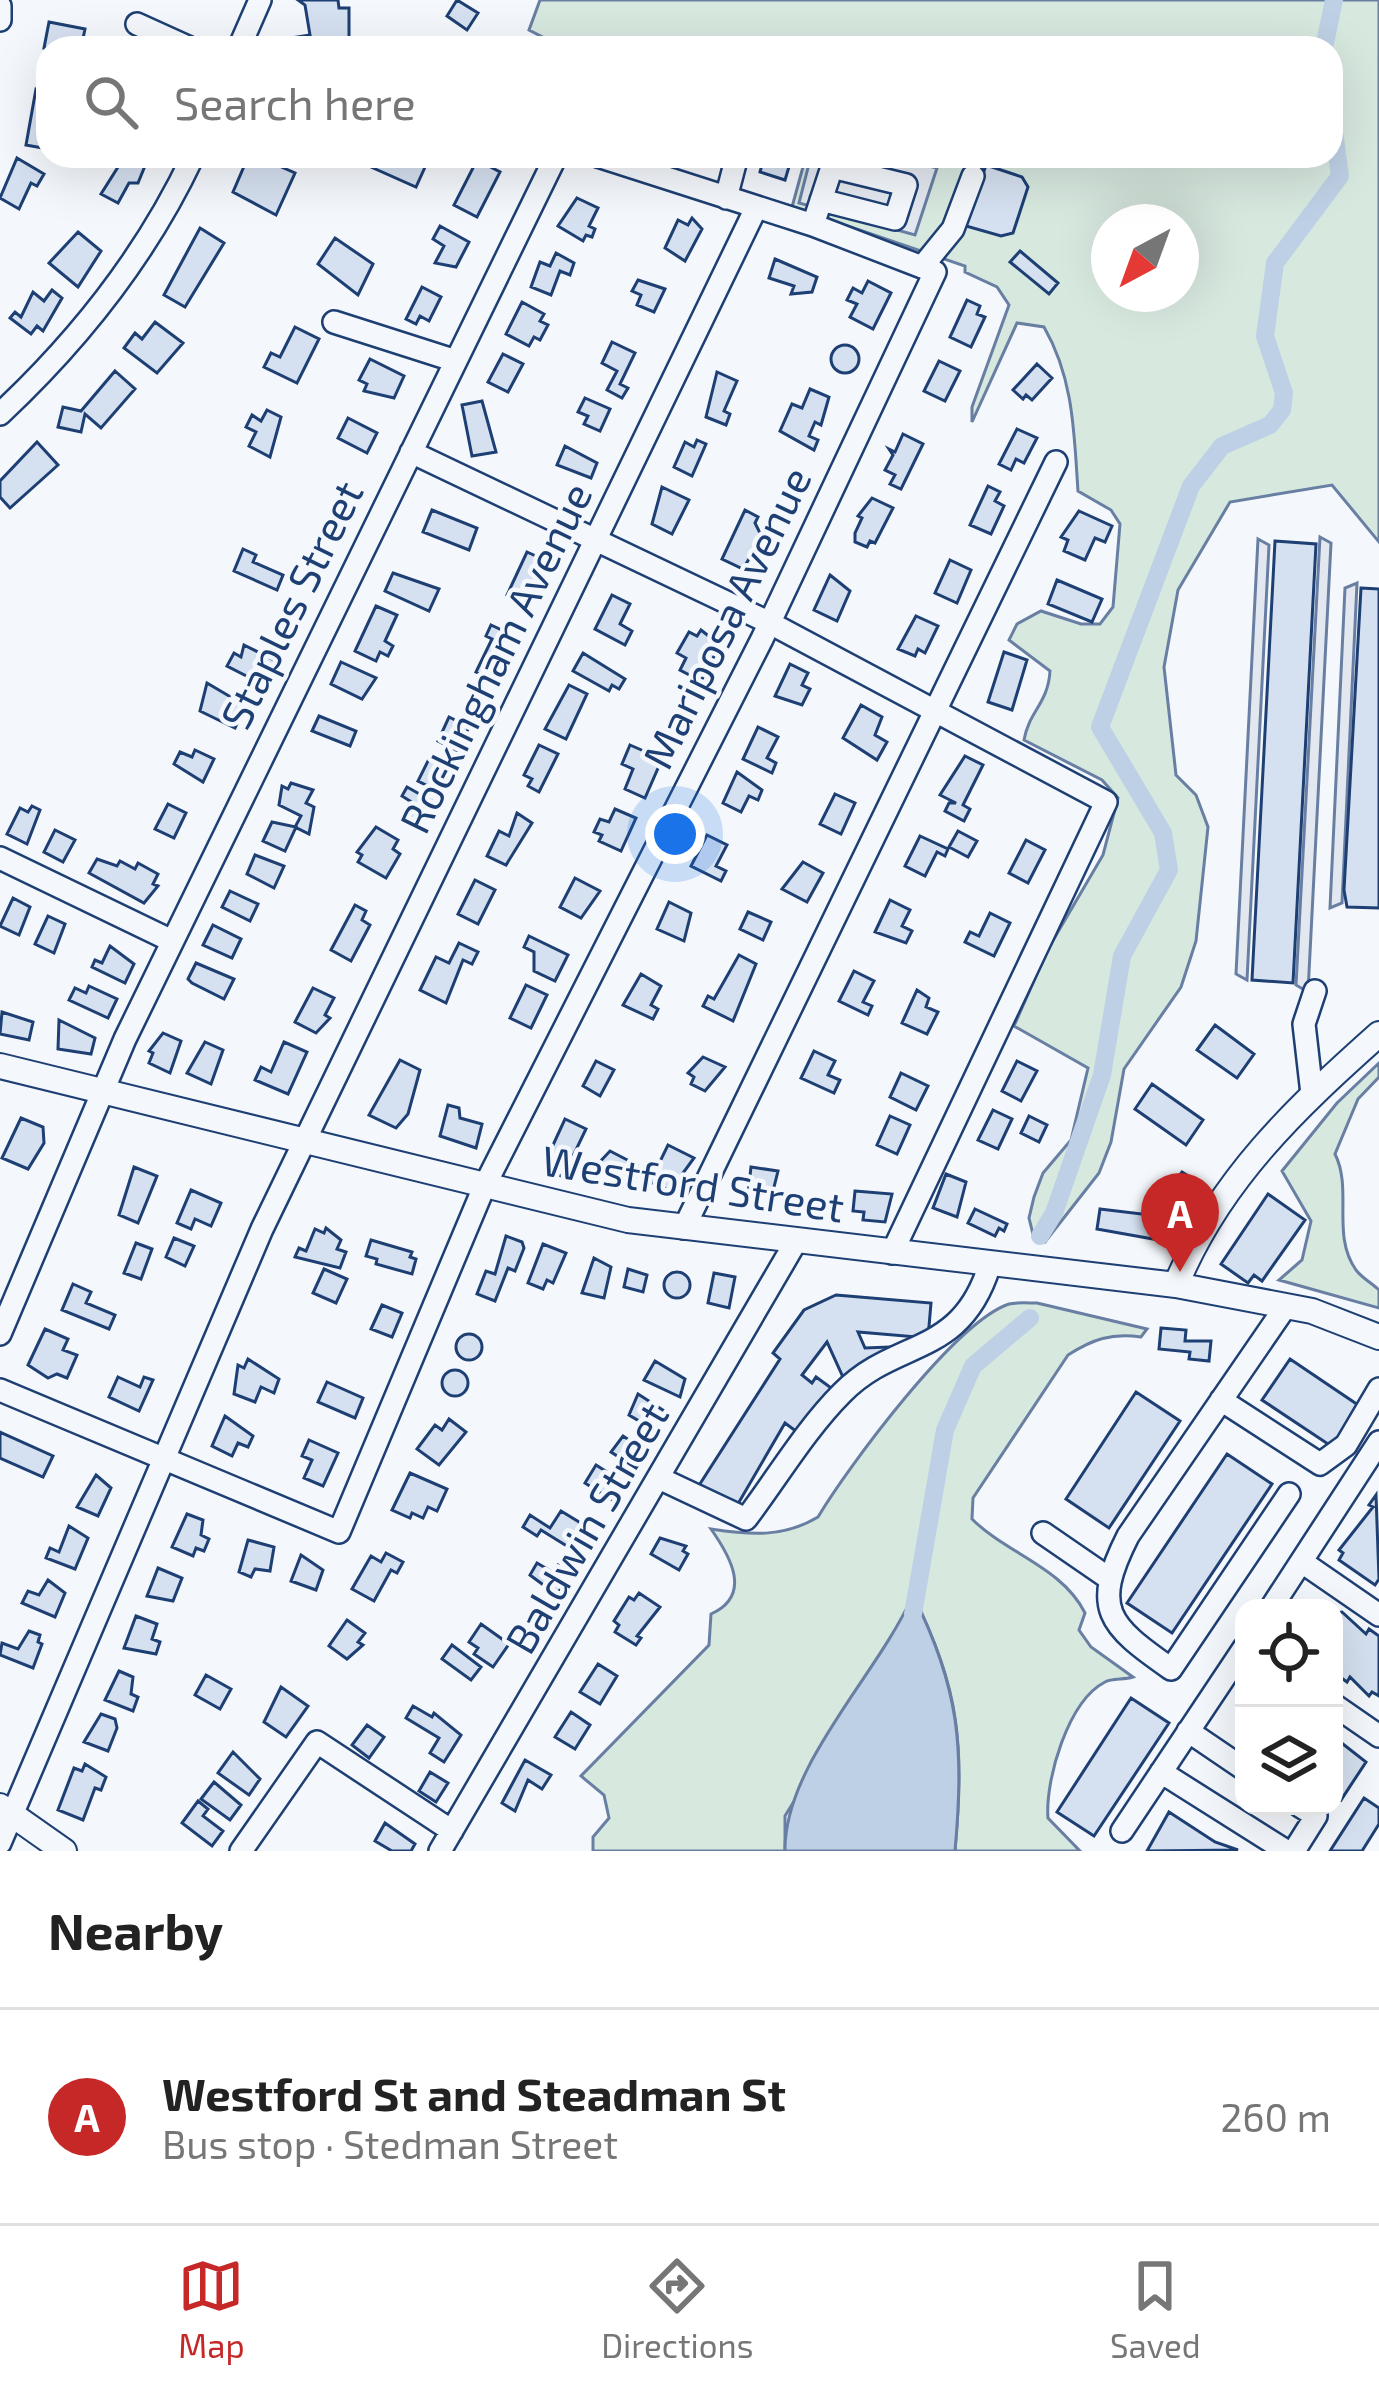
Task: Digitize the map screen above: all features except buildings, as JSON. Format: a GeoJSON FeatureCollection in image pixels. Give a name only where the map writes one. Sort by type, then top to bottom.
{"type":"FeatureCollection","features":[{"type":"Feature","properties":{"kind":"main road"},"geometry":{"type":"LineString","coordinates":[[1176,1285],[1215,1207],[1257,1150],[1379,1034]]}},
{"type":"Feature","properties":{"kind":"main road","name":"Westford Street"},"geometry":{"type":"LineString","coordinates":[[0,1066],[484,1187],[684,1228],[1176,1285],[1286,1306],[1379,1337]]}},
{"type":"Feature","properties":{"kind":"main road"},"geometry":{"type":"LineString","coordinates":[[7,1811],[64,1851]]}},
{"type":"Feature","properties":{"kind":"street"},"geometry":{"type":"LineString","coordinates":[[244,36],[260,0]]}},
{"type":"Feature","properties":{"kind":"street"},"geometry":{"type":"LineString","coordinates":[[0,6],[0,20]]}},
{"type":"Feature","properties":{"kind":"street"},"geometry":{"type":"LineString","coordinates":[[136,24],[163,36]]}},
{"type":"Feature","properties":{"kind":"street"},"geometry":{"type":"LineString","coordinates":[[0,414],[49,367],[109,293],[186,168]]}},
{"type":"Feature","properties":{"kind":"street","name":"Staples Street"},"geometry":{"type":"LineString","coordinates":[[0,1334],[172,941],[550,168]]}},
{"type":"Feature","properties":{"kind":"street"},"geometry":{"type":"LineString","coordinates":[[635,168],[813,225],[929,269]]}},
{"type":"Feature","properties":{"kind":"street"},"geometry":{"type":"LineString","coordinates":[[726,198],[734,168]]}},
{"type":"Feature","properties":{"kind":"street","name":"Mariposa Avenue"},"geometry":{"type":"LineString","coordinates":[[165,1457],[339,1532],[484,1187],[770,623],[973,176]]}},
{"type":"Feature","properties":{"kind":"street"},"geometry":{"type":"LineString","coordinates":[[813,225],[821,200]]}},
{"type":"Feature","properties":{"kind":"street","name":"Rockingham Avenue"},"geometry":{"type":"LineString","coordinates":[[0,1843],[7,1811],[305,1141],[756,208]]}},
{"type":"Feature","properties":{"kind":"street"},"geometry":{"type":"LineString","coordinates":[[334,322],[456,361]]}},
{"type":"Feature","properties":{"kind":"street"},"geometry":{"type":"LineString","coordinates":[[411,452],[770,623],[938,708],[1106,802],[892,1253]]}},
{"type":"Feature","properties":{"kind":"street"},"geometry":{"type":"LineString","coordinates":[[684,1228],[1056,462]]}},
{"type":"Feature","properties":{"kind":"street"},"geometry":{"type":"LineString","coordinates":[[0,858],[172,941]]}},
{"type":"Feature","properties":{"kind":"street"},"geometry":{"type":"LineString","coordinates":[[1312,1094],[1304,1024],[1315,991]]}},
{"type":"Feature","properties":{"kind":"street","name":"Baldwin Street"},"geometry":{"type":"LineString","coordinates":[[446,1841],[795,1243]]}},
{"type":"Feature","properties":{"kind":"street"},"geometry":{"type":"LineString","coordinates":[[661,1479],[746,1519],[843,1390],[947,1331],[978,1304],[990,1264]]}},
{"type":"Feature","properties":{"kind":"street"},"geometry":{"type":"LineString","coordinates":[[1286,1306],[1128,1536],[1107,1577],[1110,1614],[1118,1632],[1171,1669],[1289,1494]]}},
{"type":"Feature","properties":{"kind":"street"},"geometry":{"type":"LineString","coordinates":[[0,1390],[165,1457]]}},
{"type":"Feature","properties":{"kind":"street"},"geometry":{"type":"LineString","coordinates":[[1221,1400],[1321,1464],[1346,1445],[1379,1390]]}},
{"type":"Feature","properties":{"kind":"street"},"geometry":{"type":"LineString","coordinates":[[1277,1599],[1379,1442]]}},
{"type":"Feature","properties":{"kind":"street"},"geometry":{"type":"LineString","coordinates":[[1043,1533],[1107,1577]]}},
{"type":"Feature","properties":{"kind":"street"},"geometry":{"type":"LineString","coordinates":[[1302,1562],[1379,1616]]}},
{"type":"Feature","properties":{"kind":"street"},"geometry":{"type":"LineString","coordinates":[[1121,1831],[1235,1661]]}},
{"type":"Feature","properties":{"kind":"street"},"geometry":{"type":"LineString","coordinates":[[1337,1707],[1379,1736]]}},
{"type":"Feature","properties":{"kind":"street"},"geometry":{"type":"LineString","coordinates":[[1188,1731],[1235,1763]]}},
{"type":"Feature","properties":{"kind":"street"},"geometry":{"type":"LineString","coordinates":[[242,1851],[317,1742],[446,1841]]}},
{"type":"Feature","properties":{"kind":"street"},"geometry":{"type":"LineString","coordinates":[[1161,1772],[1290,1851],[1314,1815]]}},
{"type":"Feature","properties":{"kind":"shaded area"},"geometry":{"type":"Polygon","coordinates":[[[540,0],[1379,0],[1379,542],[1332,485],[1230,502],[1178,590],[1164,667],[1176,775],[1196,795],[1208,827],[1196,941],[1181,987],[1124,1069],[1111,1142],[1099,1173],[1045,1242],[1033,1234],[1029,1218],[1034,1197],[1043,1173],[1071,1140],[1088,1068],[1014,1026],[1048,949],[1103,855],[1118,798],[1102,780],[1024,740],[1046,692],[1050,671],[1009,640],[1017,624],[1041,611],[1081,624],[1100,624],[1113,607],[1120,524],[1111,510],[1078,491],[1067,387],[1044,327],[1017,323],[972,422],[972,407],[1009,305],[997,287],[965,272],[965,266],[792,207],[803,168],[1343,168],[1343,36],[541,36],[529,30],[540,0]]]}},
{"type":"Feature","properties":{"kind":"shaded area"},"geometry":{"type":"Polygon","coordinates":[[[808,168],[937,168],[915,235],[799,203],[808,168]]]}},
{"type":"Feature","properties":{"kind":"shaded area"},"geometry":{"type":"Polygon","coordinates":[[[1320,537],[1331,543],[1308,992],[1296,985],[1320,537]]]}},
{"type":"Feature","properties":{"kind":"shaded area"},"geometry":{"type":"Polygon","coordinates":[[[1258,539],[1269,545],[1247,980],[1236,974],[1258,539]]]}},
{"type":"Feature","properties":{"kind":"shaded area"},"geometry":{"type":"Polygon","coordinates":[[[1357,583],[1342,903],[1330,908],[1345,588],[1357,583]]]}},
{"type":"Feature","properties":{"kind":"shaded area"},"geometry":{"type":"Polygon","coordinates":[[[1379,1063],[1379,1077],[1358,1099],[1335,1154],[1349,1256],[1358,1273],[1379,1290],[1379,1308],[1279,1280],[1302,1260],[1311,1221],[1282,1171],[1337,1103],[1379,1063]]]}},
{"type":"Feature","properties":{"kind":"shaded area"},"geometry":{"type":"Polygon","coordinates":[[[1037,1303],[1147,1329],[1141,1337],[1103,1338],[1068,1355],[973,1498],[972,1519],[1063,1584],[1085,1613],[1079,1630],[1091,1647],[1133,1677],[1108,1681],[1092,1692],[1070,1723],[1055,1763],[1048,1818],[1080,1851],[955,1851],[959,1781],[955,1720],[941,1661],[913,1596],[895,1637],[785,1816],[785,1851],[593,1851],[593,1837],[609,1818],[604,1795],[581,1776],[709,1645],[711,1614],[731,1596],[734,1574],[711,1529],[766,1533],[792,1529],[818,1517],[877,1432],[961,1338],[1009,1304],[1037,1303]]]}},
{"type":"Feature","properties":{"kind":"water"},"geometry":{"type":"Polygon","coordinates":[[[913,1595],[941,1660],[955,1720],[959,1781],[955,1851],[785,1851],[789,1819],[816,1754],[913,1595]]]}},
{"type":"Feature","properties":{"kind":"waterway"},"geometry":{"type":"LineString","coordinates":[[1326,36],[1334,0]]}},
{"type":"Feature","properties":{"kind":"waterway"},"geometry":{"type":"LineString","coordinates":[[1040,1236],[1054,1213],[1102,1075],[1122,956],[1169,870],[1163,833],[1100,727],[1191,486],[1222,446],[1270,425],[1282,410],[1284,393],[1265,336],[1275,263],[1340,176],[1339,168]]}},
{"type":"Feature","properties":{"kind":"waterway"},"geometry":{"type":"LineString","coordinates":[[913,1614],[945,1430],[973,1366],[1030,1318]]}},
{"type":"Feature","properties":{"kind":"place","name":"Westford St and Steadman St"},"geometry":{"type":"Point","coordinates":[1180,1272]}}]}
